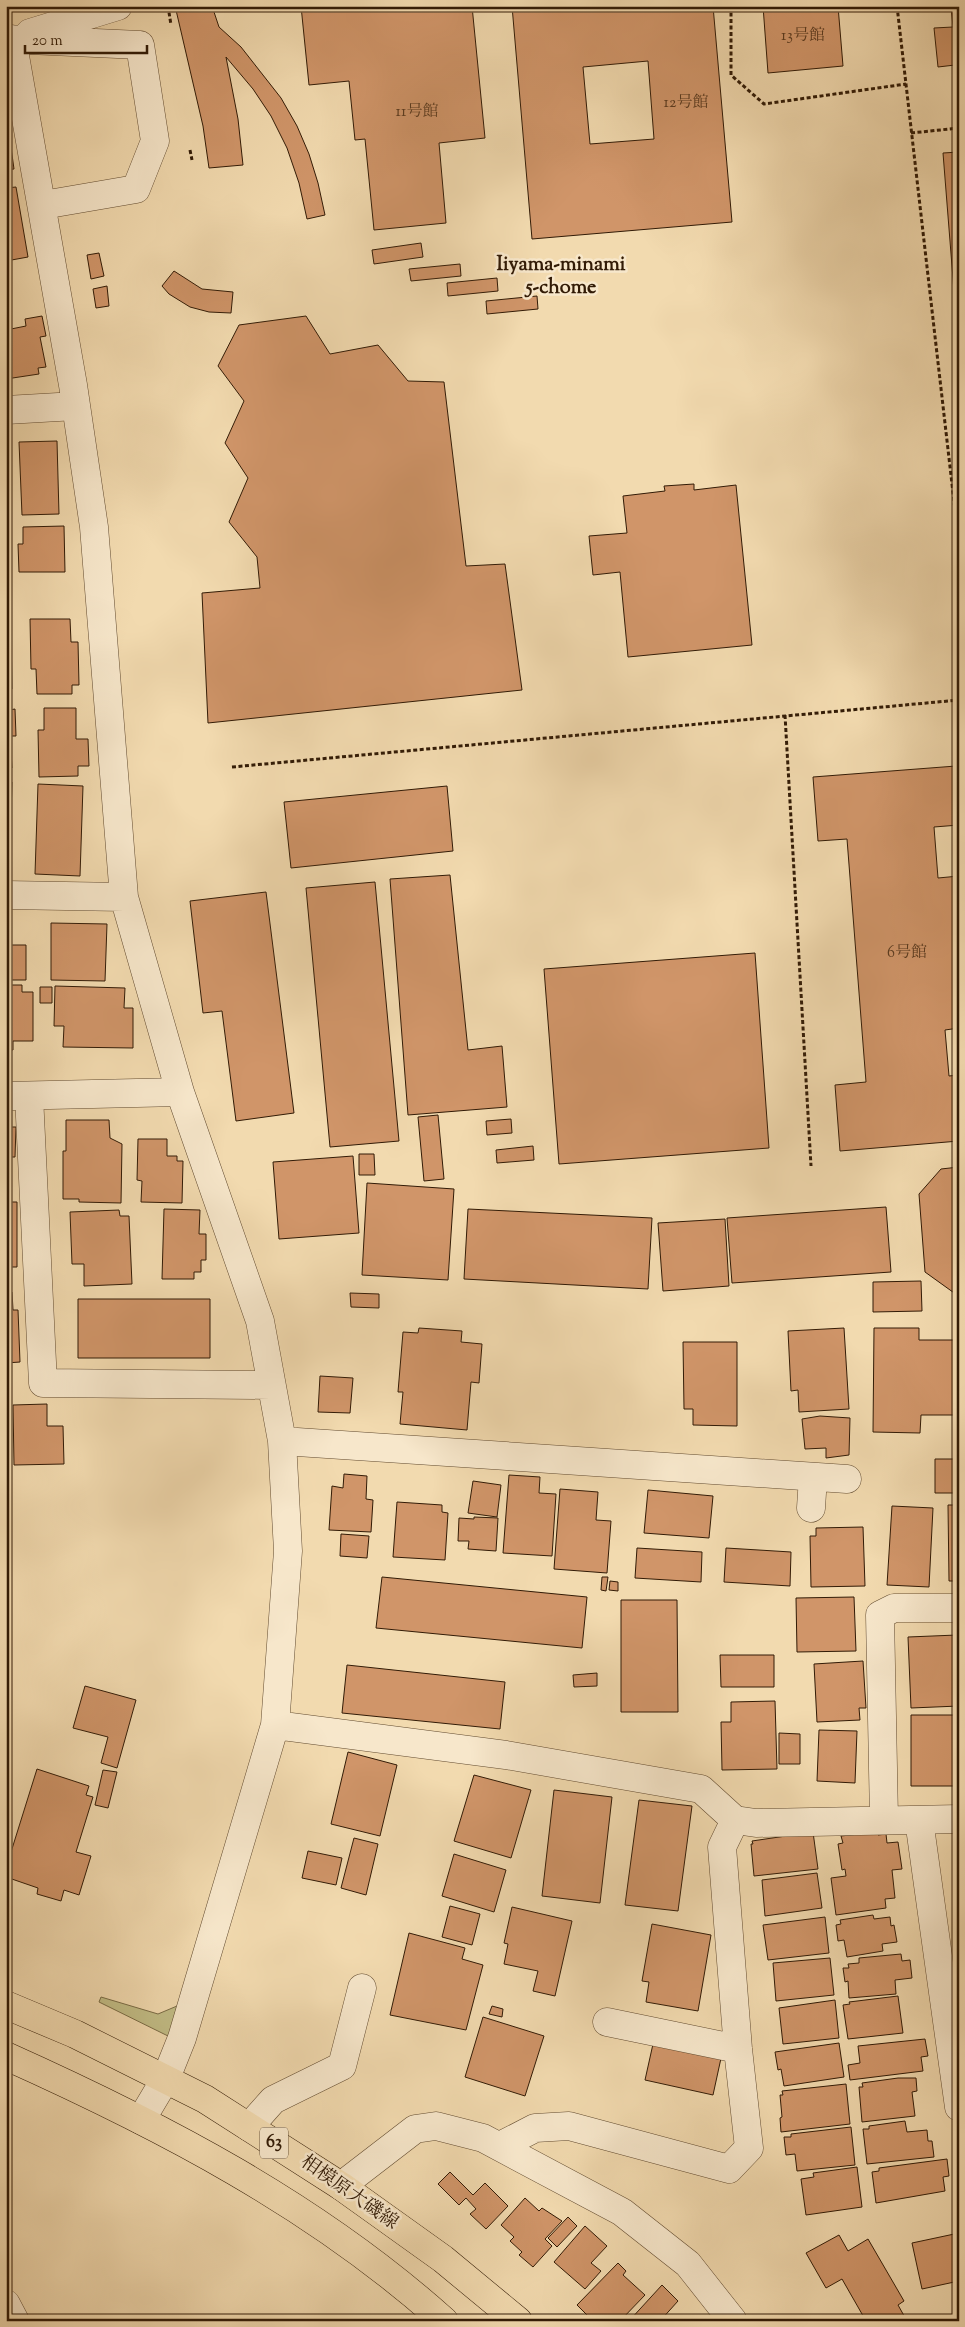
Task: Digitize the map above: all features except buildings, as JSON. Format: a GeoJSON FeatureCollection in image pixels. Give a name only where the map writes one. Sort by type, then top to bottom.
{"type":"FeatureCollection","features":[{"type":"Feature","properties":{"kind":"main road","name":"相模原大磯線"},"geometry":{"type":"LineString","coordinates":[[6,2005],[75,2034],[166,2078],[249,2127],[341,2186],[442,2260],[518,2321]]}},
{"type":"Feature","properties":{"kind":"main road","name":"63"},"geometry":{"type":"LineString","coordinates":[[6,2056],[87,2092],[250,2179],[335,2232],[414,2294],[444,2321]]}},
{"type":"Feature","properties":{"kind":"street"},"geometry":{"type":"LineString","coordinates":[[9,39],[118,6]]}},
{"type":"Feature","properties":{"kind":"street"},"geometry":{"type":"LineString","coordinates":[[9,39],[43,205],[94,527],[124,896],[180,1092],[260,1321],[270,1385],[282,1442],[288,1551],[273,1739],[182,2038],[166,2078],[141,2120]]}},
{"type":"Feature","properties":{"kind":"street"},"geometry":{"type":"LineString","coordinates":[[9,39],[140,45],[155,141],[136,189],[43,205]]}},
{"type":"Feature","properties":{"kind":"street"},"geometry":{"type":"LineString","coordinates":[[6,410],[76,406]]}},
{"type":"Feature","properties":{"kind":"street"},"geometry":{"type":"LineString","coordinates":[[6,895],[124,896]]}},
{"type":"Feature","properties":{"kind":"street"},"geometry":{"type":"LineString","coordinates":[[180,1092],[18,1096],[43,1383],[270,1385]]}},
{"type":"Feature","properties":{"kind":"street"},"geometry":{"type":"LineString","coordinates":[[282,1442],[847,1480]]}},
{"type":"Feature","properties":{"kind":"street"},"geometry":{"type":"LineString","coordinates":[[811,1508],[813,1477]]}},
{"type":"Feature","properties":{"kind":"street"},"geometry":{"type":"LineString","coordinates":[[884,1819],[880,1615],[894,1608],[959,1608]]}},
{"type":"Feature","properties":{"kind":"street"},"geometry":{"type":"LineString","coordinates":[[275,1725],[506,1755],[701,1789],[735,1820],[756,1823],[959,1819]]}},
{"type":"Feature","properties":{"kind":"street"},"geometry":{"type":"LineString","coordinates":[[500,2146],[535,2128],[569,2126],[729,2169],[749,2148],[738,2049],[722,1847],[735,1820]]}},
{"type":"Feature","properties":{"kind":"street"},"geometry":{"type":"LineString","coordinates":[[919,1820],[958,2092]]}},
{"type":"Feature","properties":{"kind":"street"},"geometry":{"type":"LineString","coordinates":[[249,2127],[273,2100],[342,2066],[362,1988]]}},
{"type":"Feature","properties":{"kind":"street"},"geometry":{"type":"LineString","coordinates":[[607,2022],[738,2049]]}},
{"type":"Feature","properties":{"kind":"street"},"geometry":{"type":"LineString","coordinates":[[341,2186],[415,2129],[436,2126],[483,2138],[622,2212],[688,2264],[733,2321]]}},
{"type":"Feature","properties":{"kind":"street"},"geometry":{"type":"LineString","coordinates":[[6,2304],[15,2321]]}},
{"type":"Feature","properties":{"kind":"path"},"geometry":{"type":"LineString","coordinates":[[731,6],[731,75],[764,104],[906,84]]}},
{"type":"Feature","properties":{"kind":"path"},"geometry":{"type":"LineString","coordinates":[[897,6],[959,545]]}},
{"type":"Feature","properties":{"kind":"path"},"geometry":{"type":"LineString","coordinates":[[911,133],[959,128]]}},
{"type":"Feature","properties":{"kind":"path"},"geometry":{"type":"LineString","coordinates":[[232,767],[959,700]]}},
{"type":"Feature","properties":{"kind":"path"},"geometry":{"type":"LineString","coordinates":[[785,716],[811,1166]]}},
{"type":"Feature","properties":{"kind":"shaded area"},"geometry":{"type":"Polygon","coordinates":[[[101,1997],[158,2014],[177,2006],[170,2035],[168,2036],[99,2002],[101,1997]]]}},
{"type":"Feature","properties":{"kind":"district","name":"Iiyama-minami 5-chome"},"geometry":{"type":"Point","coordinates":[561,276]}}]}
